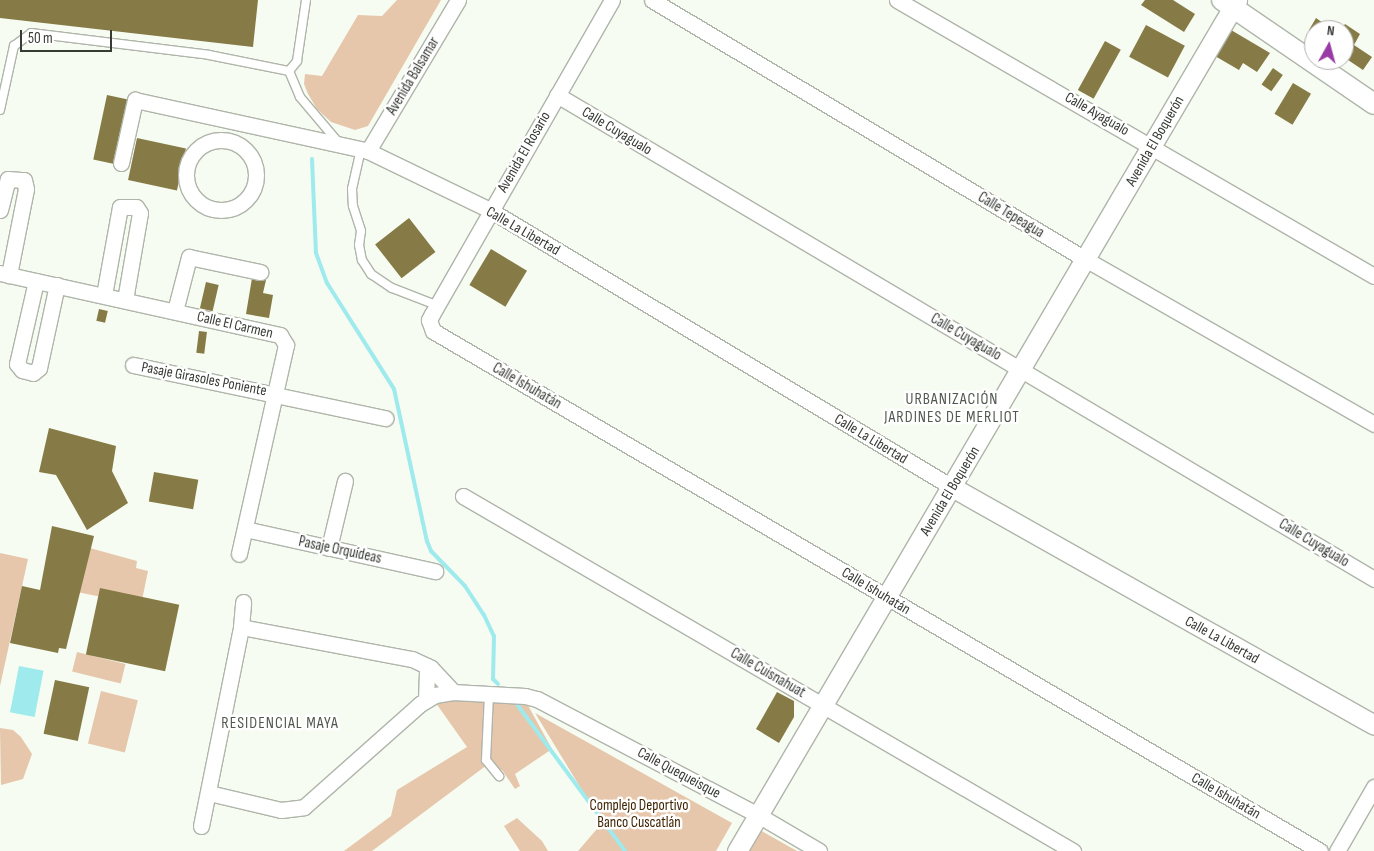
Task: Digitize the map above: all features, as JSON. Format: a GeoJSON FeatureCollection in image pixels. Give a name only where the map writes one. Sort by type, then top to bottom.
{"type":"FeatureCollection","features":[{"type":"Feature","properties":{"kind":"main road"},"geometry":{"type":"LineString","coordinates":[[1230,2],[1374,104]]}},
{"type":"Feature","properties":{"kind":"street","name":"Avenida Balsamar"},"geometry":{"type":"LineString","coordinates":[[365,150],[458,0]]}},
{"type":"Feature","properties":{"kind":"street","name":"Avenida El Rosario"},"geometry":{"type":"LineString","coordinates":[[433,331],[429,320],[436,305],[612,0]]}},
{"type":"Feature","properties":{"kind":"street","name":"Calle Tepeagua"},"geometry":{"type":"LineString","coordinates":[[652,0],[1085,259],[1374,424]]}},
{"type":"Feature","properties":{"kind":"street","name":"Calle Ayagualo"},"geometry":{"type":"LineString","coordinates":[[897,0],[1374,276]]}},
{"type":"Feature","properties":{"kind":"street","name":"Avenida El Boquerón"},"geometry":{"type":"LineString","coordinates":[[737,851],[1152,146],[1230,2]]}},
{"type":"Feature","properties":{"kind":"street","name":"Calle Cuyagualo"},"geometry":{"type":"LineString","coordinates":[[557,95],[1374,579]]}},
{"type":"Feature","properties":{"kind":"street","name":"Calle La Libertad"},"geometry":{"type":"LineString","coordinates":[[120,163],[135,100],[365,150],[490,210],[952,487],[1374,725]]}},
{"type":"Feature","properties":{"kind":"street"},"geometry":{"type":"LineString","coordinates":[[224,139],[228,120]]}},
{"type":"Feature","properties":{"kind":"street"},"geometry":{"type":"LineString","coordinates":[[224,139],[247,150],[257,171],[252,193],[245,202],[224,210],[212,209],[193,196],[185,174],[194,152],[204,144],[224,139]]}},
{"type":"Feature","properties":{"kind":"street"},"geometry":{"type":"LineString","coordinates":[[0,210],[8,179],[24,180],[26,189],[5,274]]}},
{"type":"Feature","properties":{"kind":"street"},"geometry":{"type":"LineString","coordinates":[[104,295],[120,207],[136,206],[140,213],[125,300]]}},
{"type":"Feature","properties":{"kind":"street"},"geometry":{"type":"LineString","coordinates":[[175,311],[189,257],[260,272]]}},
{"type":"Feature","properties":{"kind":"street","name":"Calle El Carmen"},"geometry":{"type":"LineString","coordinates":[[5,274],[280,335],[286,345],[239,554]]}},
{"type":"Feature","properties":{"kind":"street"},"geometry":{"type":"LineString","coordinates":[[36,281],[17,364],[22,370],[33,373],[39,368],[57,285]]}},
{"type":"Feature","properties":{"kind":"street","name":"Calle Ishuhatán"},"geometry":{"type":"LineString","coordinates":[[433,331],[1320,851]]}},
{"type":"Feature","properties":{"kind":"street","name":"Pasaje Girasoles Poniente"},"geometry":{"type":"LineString","coordinates":[[133,365],[385,418]]}},
{"type":"Feature","properties":{"kind":"street"},"geometry":{"type":"LineString","coordinates":[[329,548],[345,481]]}},
{"type":"Feature","properties":{"kind":"street","name":"Calle Cuisnahuat"},"geometry":{"type":"LineString","coordinates":[[463,496],[1073,851]]}},
{"type":"Feature","properties":{"kind":"street","name":"Pasaje Orquídeas"},"geometry":{"type":"LineString","coordinates":[[245,529],[436,571]]}},
{"type":"Feature","properties":{"kind":"street"},"geometry":{"type":"LineString","coordinates":[[201,826],[242,627],[243,602]]}},
{"type":"Feature","properties":{"kind":"street"},"geometry":{"type":"LineString","coordinates":[[242,627],[412,659],[428,666],[453,692]]}},
{"type":"Feature","properties":{"kind":"street"},"geometry":{"type":"LineString","coordinates":[[426,700],[428,666]]}},
{"type":"Feature","properties":{"kind":"street"},"geometry":{"type":"LineString","coordinates":[[209,793],[281,810],[304,807],[426,700],[442,692],[489,694]]}},
{"type":"Feature","properties":{"kind":"street","name":"Calle Quequeisque"},"geometry":{"type":"LineString","coordinates":[[489,694],[537,699],[758,815],[819,851]]}},
{"type":"Feature","properties":{"kind":"street"},"geometry":{"type":"LineString","coordinates":[[1336,851],[1374,787]]}},
{"type":"Feature","properties":{"kind":"lane"},"geometry":{"type":"LineString","coordinates":[[289,70],[298,61],[306,0]]}},
{"type":"Feature","properties":{"kind":"lane"},"geometry":{"type":"LineString","coordinates":[[0,110],[14,46],[31,34],[209,55],[289,70]]}},
{"type":"Feature","properties":{"kind":"lane"},"geometry":{"type":"LineString","coordinates":[[289,70],[300,97],[339,143]]}},
{"type":"Feature","properties":{"kind":"lane"},"geometry":{"type":"LineString","coordinates":[[365,150],[352,189],[353,206],[361,231],[358,245],[362,260],[371,274],[392,288],[436,305]]}},
{"type":"Feature","properties":{"kind":"lane"},"geometry":{"type":"LineString","coordinates":[[489,694],[486,760],[499,776]]}},
{"type":"Feature","properties":{"kind":"green space"},"geometry":{"type":"Polygon","coordinates":[[[397,0],[441,0],[368,126],[355,130],[331,122],[317,109],[308,94],[304,84],[305,74],[322,76],[358,15],[382,16],[397,0]]]}},
{"type":"Feature","properties":{"kind":"green space"},"geometry":{"type":"Polygon","coordinates":[[[86,547],[137,561],[136,568],[148,571],[141,605],[77,592],[86,547]]]}},
{"type":"Feature","properties":{"kind":"green space"},"geometry":{"type":"Polygon","coordinates":[[[0,553],[28,559],[0,686],[0,553]]]}},
{"type":"Feature","properties":{"kind":"green space"},"geometry":{"type":"Polygon","coordinates":[[[77,652],[126,664],[121,684],[72,671],[77,652]]]}},
{"type":"Feature","properties":{"kind":"green space"},"geometry":{"type":"Polygon","coordinates":[[[101,691],[138,700],[125,753],[88,743],[101,691]]]}},
{"type":"Feature","properties":{"kind":"green space"},"geometry":{"type":"Polygon","coordinates":[[[433,699],[525,700],[552,749],[515,774],[520,786],[515,789],[502,770],[494,774],[487,765],[372,851],[344,851],[391,816],[397,790],[467,747],[433,699]]]}},
{"type":"Feature","properties":{"kind":"green space","name":"Complejo Deportivo Banco Cuscatlán"},"geometry":{"type":"Polygon","coordinates":[[[535,713],[732,823],[716,851],[578,851],[602,823],[535,713]]]}},
{"type":"Feature","properties":{"kind":"green space"},"geometry":{"type":"Polygon","coordinates":[[[0,728],[13,730],[21,737],[32,754],[23,779],[1,785],[0,728]]]}},
{"type":"Feature","properties":{"kind":"green space"},"geometry":{"type":"Polygon","coordinates":[[[517,818],[542,841],[548,851],[520,851],[504,826],[517,818]]]}},
{"type":"Feature","properties":{"kind":"green space"},"geometry":{"type":"Polygon","coordinates":[[[760,830],[797,851],[748,851],[760,830]]]}},
{"type":"Feature","properties":{"kind":"water"},"geometry":{"type":"Polygon","coordinates":[[[19,666],[44,671],[35,717],[10,712],[19,666]]]}},
{"type":"Feature","properties":{"kind":"building"},"geometry":{"type":"Polygon","coordinates":[[[0,0],[258,0],[253,47],[0,18],[0,0]]]}},
{"type":"Feature","properties":{"kind":"building"},"geometry":{"type":"Polygon","coordinates":[[[1145,0],[1173,0],[1195,14],[1184,32],[1141,5],[1145,0]]]}},
{"type":"Feature","properties":{"kind":"building"},"geometry":{"type":"Polygon","coordinates":[[[1146,25],[1185,46],[1168,77],[1129,57],[1146,25]]]}},
{"type":"Feature","properties":{"kind":"building"},"geometry":{"type":"Polygon","coordinates":[[[1231,30],[1270,53],[1257,72],[1243,63],[1239,70],[1215,56],[1231,30]]]}},
{"type":"Feature","properties":{"kind":"building"},"geometry":{"type":"Polygon","coordinates":[[[1354,30],[1360,34],[1354,45],[1354,30]]]}},
{"type":"Feature","properties":{"kind":"building"},"geometry":{"type":"Polygon","coordinates":[[[1105,41],[1121,50],[1094,99],[1078,90],[1105,41]]]}},
{"type":"Feature","properties":{"kind":"building"},"geometry":{"type":"Polygon","coordinates":[[[1354,45],[1372,57],[1363,70],[1354,64],[1354,45]]]}},
{"type":"Feature","properties":{"kind":"building"},"geometry":{"type":"Polygon","coordinates":[[[1273,68],[1283,75],[1271,91],[1262,84],[1273,68]]]}},
{"type":"Feature","properties":{"kind":"building"},"geometry":{"type":"Polygon","coordinates":[[[1293,83],[1311,94],[1292,125],[1274,114],[1293,83]]]}},
{"type":"Feature","properties":{"kind":"building"},"geometry":{"type":"Polygon","coordinates":[[[107,95],[131,100],[118,165],[93,160],[107,95]]]}},
{"type":"Feature","properties":{"kind":"building"},"geometry":{"type":"Polygon","coordinates":[[[137,138],[186,148],[177,190],[128,180],[137,138]]]}},
{"type":"Feature","properties":{"kind":"building"},"geometry":{"type":"Polygon","coordinates":[[[409,218],[435,252],[402,278],[375,244],[409,218]]]}},
{"type":"Feature","properties":{"kind":"building"},"geometry":{"type":"Polygon","coordinates":[[[491,249],[527,271],[505,307],[469,285],[491,249]]]}},
{"type":"Feature","properties":{"kind":"building"},"geometry":{"type":"Polygon","coordinates":[[[252,278],[266,280],[263,293],[273,295],[269,318],[246,314],[252,278]]]}},
{"type":"Feature","properties":{"kind":"building"},"geometry":{"type":"Polygon","coordinates":[[[206,282],[219,285],[213,311],[200,308],[206,282]]]}},
{"type":"Feature","properties":{"kind":"building"},"geometry":{"type":"Polygon","coordinates":[[[99,309],[108,311],[105,323],[96,321],[99,309]]]}},
{"type":"Feature","properties":{"kind":"building"},"geometry":{"type":"Polygon","coordinates":[[[199,331],[207,332],[204,354],[196,353],[199,331]]]}},
{"type":"Feature","properties":{"kind":"building"},"geometry":{"type":"Polygon","coordinates":[[[49,428],[116,446],[112,471],[128,503],[87,530],[56,475],[39,472],[49,428]]]}},
{"type":"Feature","properties":{"kind":"building"},"geometry":{"type":"Polygon","coordinates":[[[154,472],[198,480],[193,509],[149,502],[154,472]]]}},
{"type":"Feature","properties":{"kind":"building"},"geometry":{"type":"Polygon","coordinates":[[[52,526],[94,536],[66,649],[59,648],[58,653],[10,643],[22,586],[40,590],[52,526]]]}},
{"type":"Feature","properties":{"kind":"building"},"geometry":{"type":"Polygon","coordinates":[[[100,588],[179,605],[165,671],[86,655],[100,588]]]}},
{"type":"Feature","properties":{"kind":"building"},"geometry":{"type":"Polygon","coordinates":[[[55,680],[89,687],[78,741],[44,734],[55,680]]]}},
{"type":"Feature","properties":{"kind":"building"},"geometry":{"type":"Polygon","coordinates":[[[777,692],[794,701],[794,717],[779,743],[756,729],[777,692]]]}},
{"type":"Feature","properties":{"kind":"waterway"},"geometry":{"type":"LineString","coordinates":[[312,159],[316,253],[327,283],[394,389],[427,541],[431,551],[465,586],[484,615],[494,636],[493,679],[498,684]]}},
{"type":"Feature","properties":{"kind":"waterway"},"geometry":{"type":"LineString","coordinates":[[516,703],[625,851]]}},
{"type":"Feature","properties":{"kind":"district","name":"URBANIZACIÓN JARDINES DE MERLIOT"},"geometry":{"type":"Point","coordinates":[952,409]}},
{"type":"Feature","properties":{"kind":"district","name":"RESIDENCIAL MAYA"},"geometry":{"type":"Point","coordinates":[280,724]}}]}
